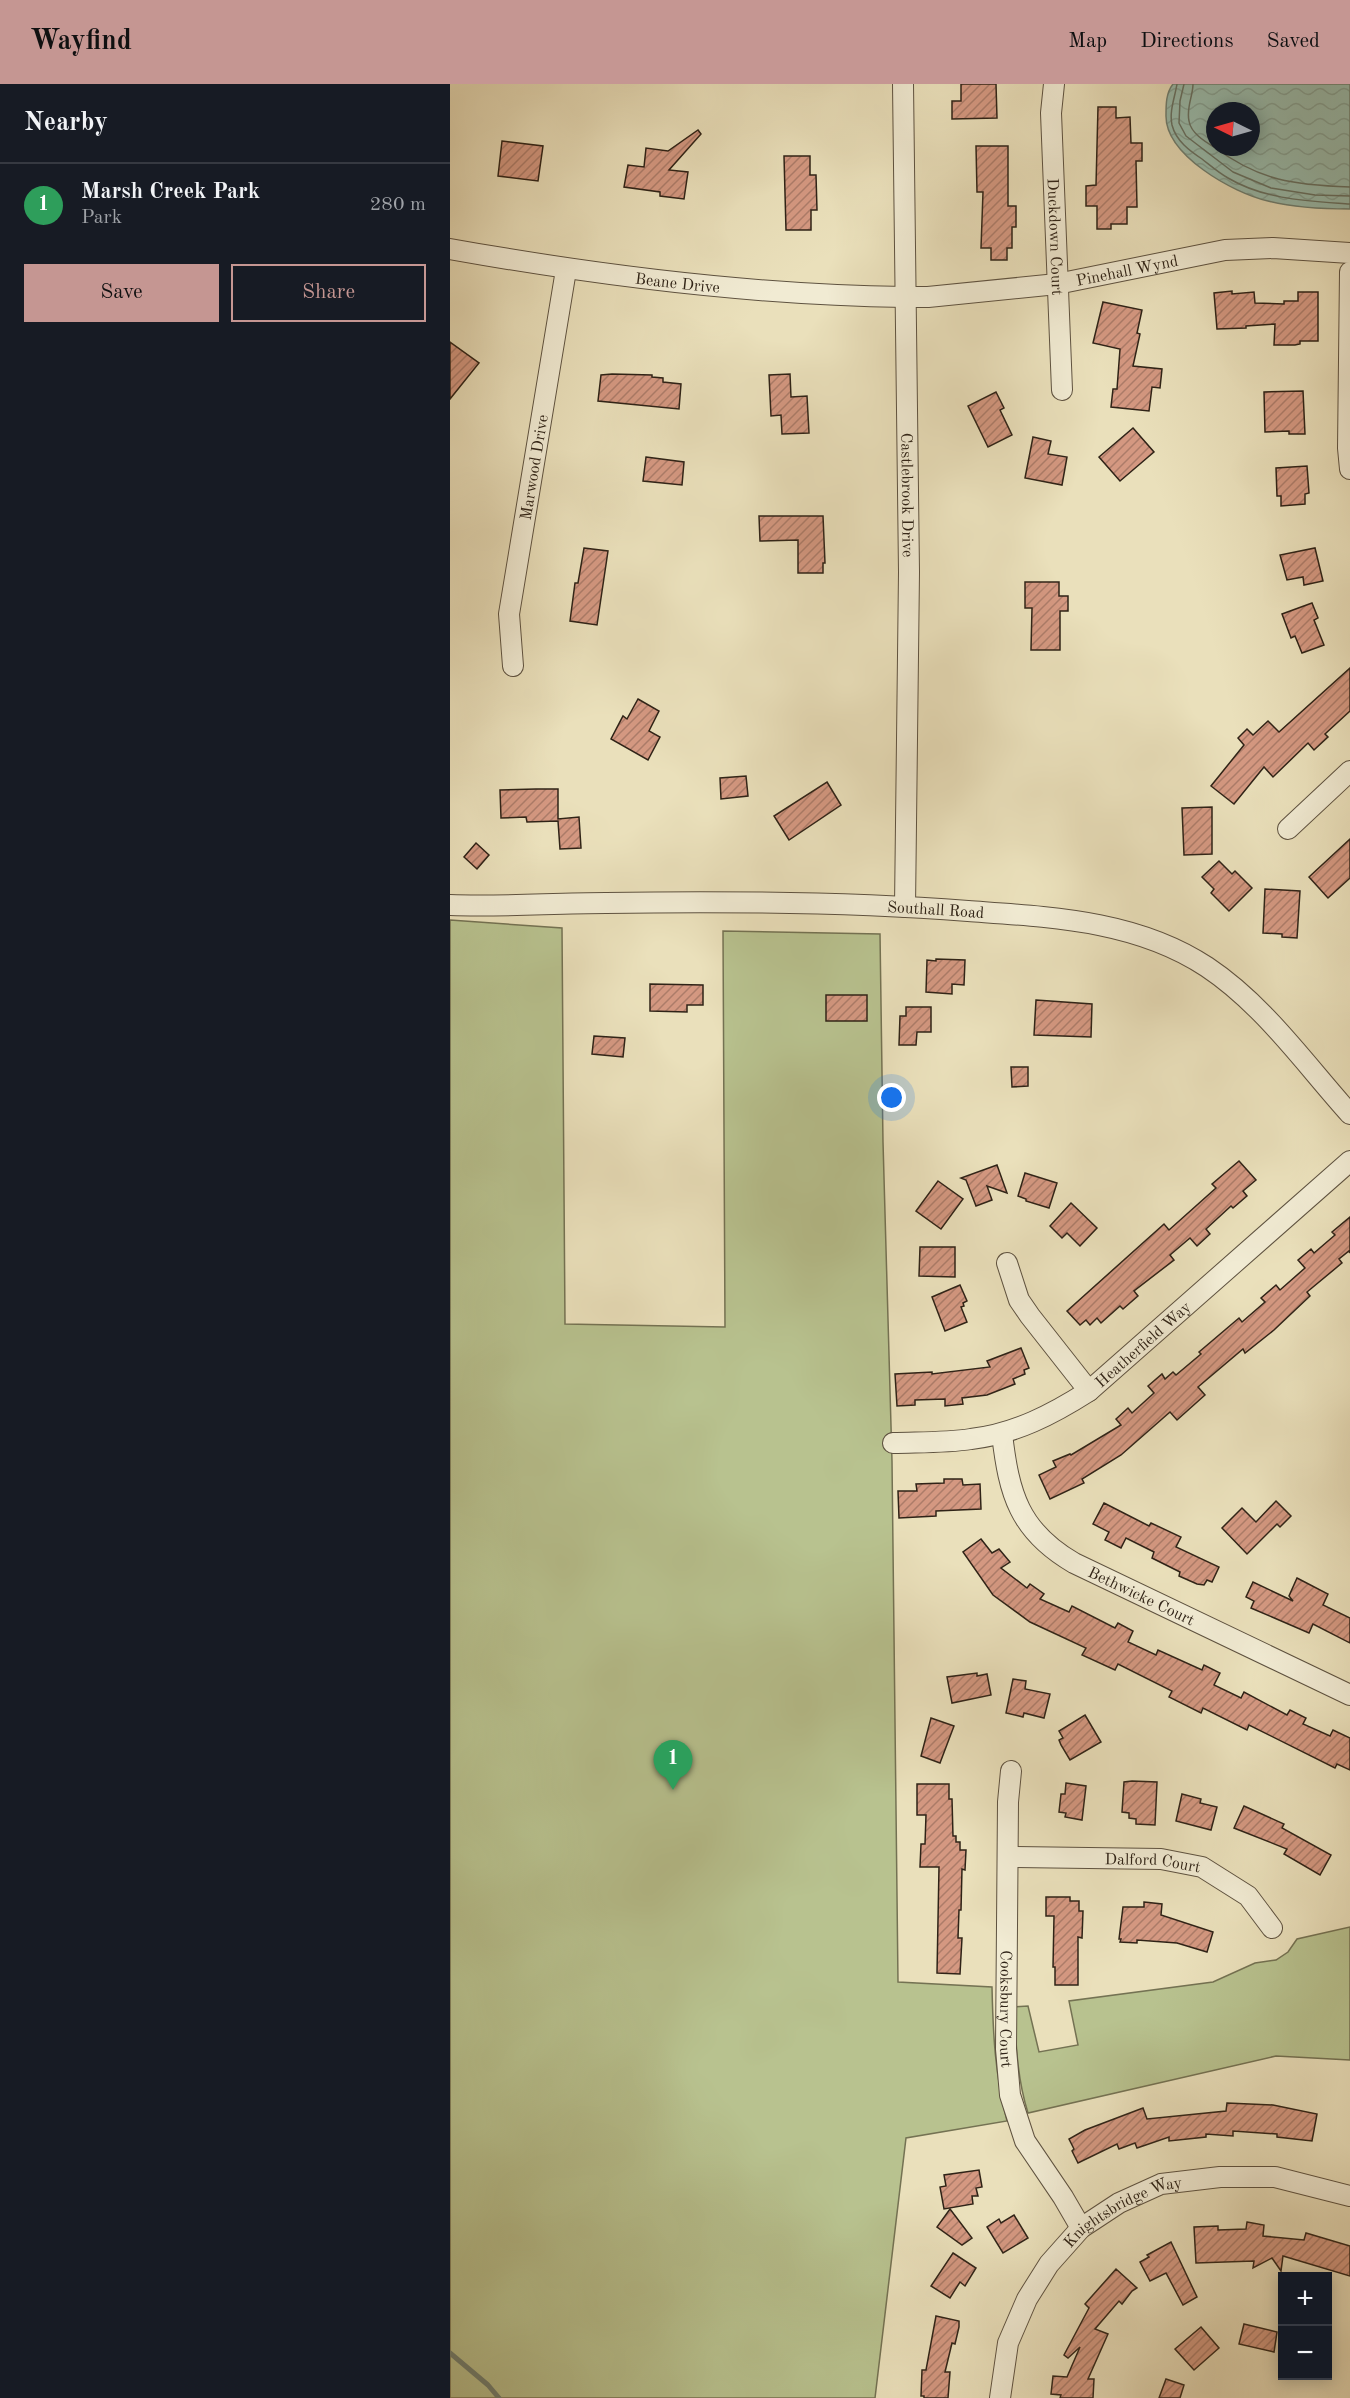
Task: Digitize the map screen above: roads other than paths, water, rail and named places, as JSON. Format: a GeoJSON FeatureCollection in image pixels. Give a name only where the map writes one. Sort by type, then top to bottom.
{"type":"FeatureCollection","features":[{"type":"Feature","properties":{"kind":"street","name":"Castlebrook Drive"},"geometry":{"type":"LineString","coordinates":[[903,84],[909,572],[905,907]]}},
{"type":"Feature","properties":{"kind":"street","name":"Duckdown Court"},"geometry":{"type":"LineString","coordinates":[[1054,84],[1051,113],[1062,390]]}},
{"type":"Feature","properties":{"kind":"street","name":"Pinehall Wynd"},"geometry":{"type":"LineString","coordinates":[[905,297],[928,297],[1057,284],[1225,250],[1273,248],[1350,253]]}},
{"type":"Feature","properties":{"kind":"street","name":"Beane Drive"},"geometry":{"type":"LineString","coordinates":[[450,249],[566,270],[765,292],[905,297]]}},
{"type":"Feature","properties":{"kind":"street","name":"Marwood Drive"},"geometry":{"type":"LineString","coordinates":[[513,666],[510,614],[566,270]]}},
{"type":"Feature","properties":{"kind":"street"},"geometry":{"type":"LineString","coordinates":[[1350,272],[1348,436],[1350,470]]}},
{"type":"Feature","properties":{"kind":"street"},"geometry":{"type":"LineString","coordinates":[[1288,829],[1350,771]]}},
{"type":"Feature","properties":{"kind":"street","name":"Southall Road"},"geometry":{"type":"LineString","coordinates":[[450,905],[501,907],[718,902],[905,907],[1085,922],[1127,930],[1169,946],[1207,968],[1246,1000],[1281,1034],[1350,1114]]}},
{"type":"Feature","properties":{"kind":"street","name":"Heatherfield Way"},"geometry":{"type":"LineString","coordinates":[[892,1443],[971,1440],[1002,1434],[1035,1422],[1089,1390],[1350,1161]]}},
{"type":"Feature","properties":{"kind":"street"},"geometry":{"type":"LineString","coordinates":[[1007,1263],[1019,1299],[1089,1390]]}},
{"type":"Feature","properties":{"kind":"street","name":"Bethwicke Court"},"geometry":{"type":"LineString","coordinates":[[1002,1434],[1010,1480],[1022,1513],[1035,1534],[1051,1550],[1350,1695]]}},
{"type":"Feature","properties":{"kind":"street","name":"Cooksbury Court"},"geometry":{"type":"LineString","coordinates":[[1011,1771],[1006,2049],[1010,2095],[1025,2141],[1081,2228]]}},
{"type":"Feature","properties":{"kind":"street","name":"Dalford Court"},"geometry":{"type":"LineString","coordinates":[[1009,1857],[1161,1859],[1202,1867],[1248,1896],[1272,1928]]}},
{"type":"Feature","properties":{"kind":"street","name":"Knightsbridge Way"},"geometry":{"type":"LineString","coordinates":[[1000,2398],[1008,2343],[1027,2299],[1049,2264],[1081,2228],[1119,2203],[1161,2184],[1220,2176],[1275,2177],[1350,2196]]}},
{"type":"Feature","properties":{"kind":"water"},"geometry":{"type":"Polygon","coordinates":[[[1173,84],[1350,84],[1350,209],[1309,208],[1268,201],[1220,181],[1189,158],[1177,144],[1169,130],[1166,115],[1168,95],[1173,84]]]}},
{"type":"Feature","properties":{"kind":"waterway"},"geometry":{"type":"LineString","coordinates":[[450,2353],[488,2385],[499,2398]]}},
{"type":"Feature","properties":{"kind":"place","name":"Marsh Creek Park"},"geometry":{"type":"Point","coordinates":[673,1790]}}]}
